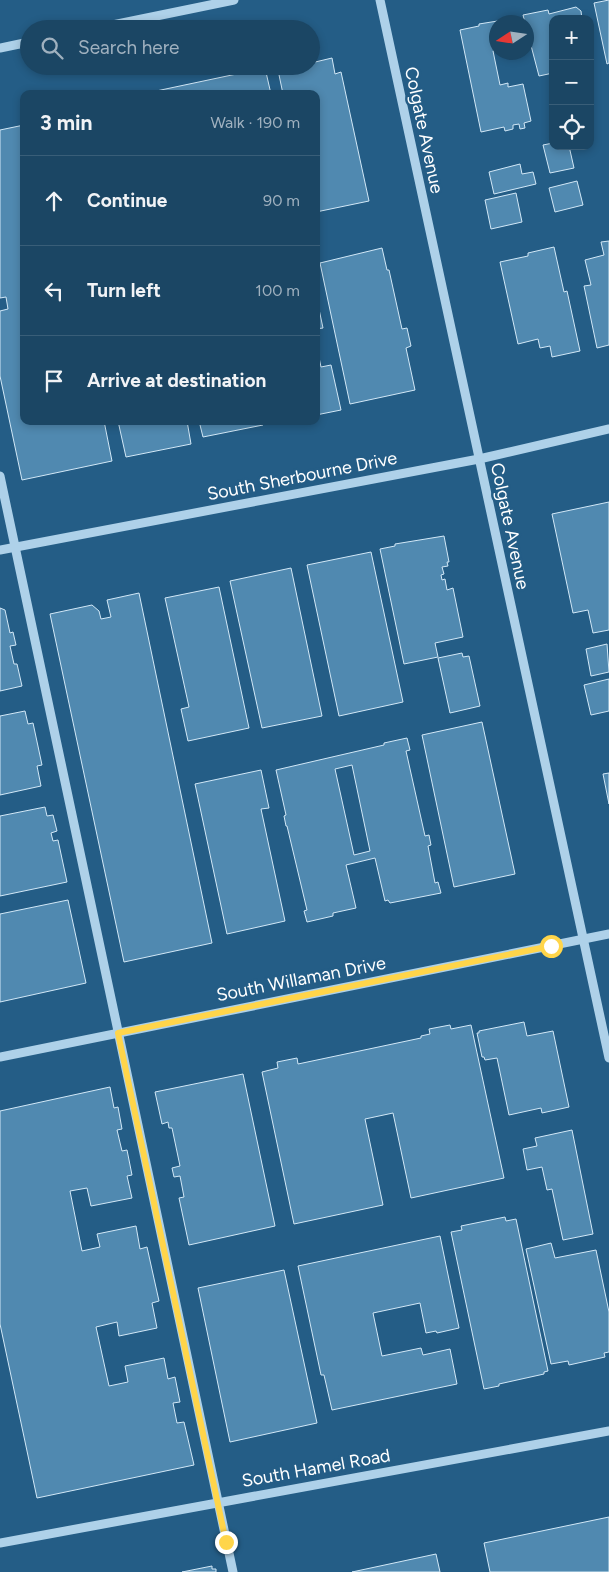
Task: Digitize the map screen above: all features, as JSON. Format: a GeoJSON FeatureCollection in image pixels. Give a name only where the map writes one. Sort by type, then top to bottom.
{"type":"FeatureCollection","features":[{"type":"Feature","properties":{"kind":"street"},"geometry":{"type":"LineString","coordinates":[[137,20],[234,0]]}},
{"type":"Feature","properties":{"kind":"street","name":"Colgate Avenue"},"geometry":{"type":"LineString","coordinates":[[380,0],[609,1058]]}},
{"type":"Feature","properties":{"kind":"street"},"geometry":{"type":"LineString","coordinates":[[0,48],[20,44]]}},
{"type":"Feature","properties":{"kind":"street","name":"South Sherbourne Drive"},"geometry":{"type":"LineString","coordinates":[[0,550],[479,459],[609,430]]}},
{"type":"Feature","properties":{"kind":"street"},"geometry":{"type":"LineString","coordinates":[[0,476],[233,1572]]}},
{"type":"Feature","properties":{"kind":"street","name":"South Willaman Drive"},"geometry":{"type":"LineString","coordinates":[[0,1056],[609,934]]}},
{"type":"Feature","properties":{"kind":"street","name":"South Hamel Road"},"geometry":{"type":"LineString","coordinates":[[0,1543],[609,1431]]}},
{"type":"Feature","properties":{"kind":"building"},"geometry":{"type":"Polygon","coordinates":[[[609,0],[609,63],[607,64],[594,3],[609,0]]]}},
{"type":"Feature","properties":{"kind":"building"},"geometry":{"type":"Polygon","coordinates":[[[576,7],[581,11],[582,15],[549,15],[549,74],[539,76],[534,57],[534,15],[523,15],[548,10],[549,14],[576,7]]]}},
{"type":"Feature","properties":{"kind":"building"},"geometry":{"type":"Polygon","coordinates":[[[489,22],[489,60],[495,60],[500,85],[508,83],[508,87],[523,84],[531,121],[524,123],[525,128],[520,129],[519,124],[513,125],[513,129],[505,131],[504,127],[481,132],[460,30],[479,26],[479,24],[489,22]]]}},
{"type":"Feature","properties":{"kind":"building"},"geometry":{"type":"Polygon","coordinates":[[[332,58],[335,74],[341,72],[369,201],[320,211],[320,90],[282,90],[279,75],[320,75],[320,61],[332,58]]]}},
{"type":"Feature","properties":{"kind":"building"},"geometry":{"type":"Polygon","coordinates":[[[232,75],[267,75],[270,90],[161,90],[232,75]]]}},
{"type":"Feature","properties":{"kind":"building"},"geometry":{"type":"Polygon","coordinates":[[[20,126],[20,425],[105,425],[112,461],[22,480],[0,376],[0,311],[8,309],[6,297],[0,298],[0,130],[20,126]]]}},
{"type":"Feature","properties":{"kind":"building"},"geometry":{"type":"Polygon","coordinates":[[[549,144],[549,150],[570,150],[574,168],[550,173],[543,145],[549,144]]]}},
{"type":"Feature","properties":{"kind":"building"},"geometry":{"type":"Polygon","coordinates":[[[520,164],[522,174],[533,172],[536,184],[494,194],[489,172],[520,164]]]}},
{"type":"Feature","properties":{"kind":"building"},"geometry":{"type":"Polygon","coordinates":[[[577,181],[583,205],[555,212],[549,188],[577,181]]]}},
{"type":"Feature","properties":{"kind":"building"},"geometry":{"type":"Polygon","coordinates":[[[516,193],[522,222],[491,229],[485,200],[516,193]]]}},
{"type":"Feature","properties":{"kind":"building"},"geometry":{"type":"Polygon","coordinates":[[[609,241],[609,345],[597,348],[584,286],[591,285],[585,260],[604,255],[601,242],[609,241]]]}},
{"type":"Feature","properties":{"kind":"building"},"geometry":{"type":"Polygon","coordinates":[[[554,247],[564,292],[567,291],[580,351],[552,357],[550,346],[540,348],[538,339],[518,344],[500,262],[528,256],[528,253],[554,247]]]}},
{"type":"Feature","properties":{"kind":"building"},"geometry":{"type":"Polygon","coordinates":[[[382,248],[387,270],[389,270],[402,329],[407,328],[411,346],[406,348],[415,390],[350,404],[320,263],[382,248]]]}},
{"type":"Feature","properties":{"kind":"building"},"geometry":{"type":"Polygon","coordinates":[[[320,314],[323,328],[320,328],[320,314]]]}},
{"type":"Feature","properties":{"kind":"building"},"geometry":{"type":"Polygon","coordinates":[[[320,362],[321,367],[331,365],[341,410],[320,414],[320,362]]]}},
{"type":"Feature","properties":{"kind":"building"},"geometry":{"type":"Polygon","coordinates":[[[119,425],[188,425],[191,444],[126,457],[119,425]]]}},
{"type":"Feature","properties":{"kind":"building"},"geometry":{"type":"Polygon","coordinates":[[[200,425],[263,425],[203,437],[200,425]]]}},
{"type":"Feature","properties":{"kind":"building"},"geometry":{"type":"Polygon","coordinates":[[[609,502],[609,630],[593,633],[588,610],[573,613],[552,514],[609,502]]]}},
{"type":"Feature","properties":{"kind":"building"},"geometry":{"type":"Polygon","coordinates":[[[444,536],[449,562],[447,562],[448,566],[442,567],[444,574],[441,575],[442,580],[445,579],[447,590],[453,588],[463,637],[435,643],[438,657],[404,664],[380,549],[395,546],[395,544],[444,536]]]}},
{"type":"Feature","properties":{"kind":"building"},"geometry":{"type":"Polygon","coordinates":[[[371,552],[403,702],[339,716],[307,565],[371,552]]]}},
{"type":"Feature","properties":{"kind":"building"},"geometry":{"type":"Polygon","coordinates":[[[291,568],[322,716],[262,728],[230,581],[291,568]]]}},
{"type":"Feature","properties":{"kind":"building"},"geometry":{"type":"Polygon","coordinates":[[[219,587],[249,728],[188,741],[181,709],[189,707],[165,598],[219,587]]]}},
{"type":"Feature","properties":{"kind":"building"},"geometry":{"type":"Polygon","coordinates":[[[139,593],[212,943],[124,962],[50,614],[92,605],[99,611],[101,619],[111,617],[107,600],[139,593]]]}},
{"type":"Feature","properties":{"kind":"building"},"geometry":{"type":"Polygon","coordinates":[[[0,608],[5,610],[10,633],[13,632],[16,645],[10,646],[14,664],[17,664],[22,686],[0,691],[0,608]]]}},
{"type":"Feature","properties":{"kind":"building"},"geometry":{"type":"Polygon","coordinates":[[[607,644],[609,672],[591,676],[586,649],[607,644]]]}},
{"type":"Feature","properties":{"kind":"building"},"geometry":{"type":"Polygon","coordinates":[[[462,653],[463,657],[469,656],[480,706],[450,713],[438,658],[462,653]]]}},
{"type":"Feature","properties":{"kind":"building"},"geometry":{"type":"Polygon","coordinates":[[[609,679],[609,711],[591,715],[584,685],[609,679]]]}},
{"type":"Feature","properties":{"kind":"building"},"geometry":{"type":"Polygon","coordinates":[[[25,711],[28,724],[33,723],[42,765],[37,766],[41,786],[0,795],[0,716],[25,711]]]}},
{"type":"Feature","properties":{"kind":"building"},"geometry":{"type":"Polygon","coordinates":[[[482,722],[515,874],[454,887],[422,735],[482,722]]]}},
{"type":"Feature","properties":{"kind":"building"},"geometry":{"type":"Polygon","coordinates":[[[407,738],[410,750],[406,751],[425,836],[429,835],[431,845],[428,846],[435,883],[438,882],[441,893],[390,903],[388,900],[385,901],[375,858],[346,865],[356,908],[333,913],[333,916],[307,922],[304,911],[307,910],[286,826],[284,816],[286,815],[276,770],[384,745],[384,743],[407,738]],[[352,765],[335,769],[354,855],[370,851],[352,765]]]}},
{"type":"Feature","properties":{"kind":"building"},"geometry":{"type":"Polygon","coordinates":[[[261,770],[269,808],[261,809],[285,921],[227,934],[195,784],[261,770]]]}},
{"type":"Feature","properties":{"kind":"building"},"geometry":{"type":"Polygon","coordinates":[[[609,773],[609,804],[603,774],[609,773]]]}},
{"type":"Feature","properties":{"kind":"building"},"geometry":{"type":"Polygon","coordinates":[[[45,807],[47,816],[53,815],[57,831],[51,833],[53,841],[58,840],[67,882],[0,896],[0,816],[45,807]]]}},
{"type":"Feature","properties":{"kind":"building"},"geometry":{"type":"Polygon","coordinates":[[[68,900],[86,983],[0,1002],[0,914],[68,900]]]}},
{"type":"Feature","properties":{"kind":"building"},"geometry":{"type":"Polygon","coordinates":[[[524,1022],[527,1036],[553,1031],[569,1107],[542,1113],[541,1108],[509,1115],[497,1058],[485,1060],[482,1057],[477,1033],[524,1022]]]}},
{"type":"Feature","properties":{"kind":"building"},"geometry":{"type":"Polygon","coordinates":[[[450,1025],[451,1029],[471,1025],[504,1178],[411,1198],[393,1113],[365,1119],[383,1205],[294,1224],[262,1072],[278,1068],[277,1062],[297,1058],[298,1064],[421,1038],[421,1036],[430,1034],[429,1029],[450,1025]]]}},
{"type":"Feature","properties":{"kind":"building"},"geometry":{"type":"Polygon","coordinates":[[[243,1074],[275,1226],[189,1245],[179,1198],[184,1197],[180,1176],[174,1177],[172,1168],[180,1166],[172,1128],[169,1128],[168,1122],[162,1124],[155,1092],[243,1074]]]}},
{"type":"Feature","properties":{"kind":"building"},"geometry":{"type":"Polygon","coordinates":[[[110,1087],[114,1108],[118,1107],[122,1129],[117,1130],[122,1151],[127,1150],[132,1175],[127,1176],[132,1198],[91,1206],[87,1188],[70,1191],[82,1251],[100,1247],[97,1234],[136,1226],[140,1249],[147,1247],[159,1301],[152,1303],[157,1328],[119,1336],[117,1322],[96,1327],[109,1386],[128,1382],[125,1366],[164,1358],[168,1379],[175,1377],[180,1402],[173,1403],[177,1423],[184,1422],[194,1465],[37,1498],[0,1324],[0,1111],[110,1087]]]}},
{"type":"Feature","properties":{"kind":"building"},"geometry":{"type":"Polygon","coordinates":[[[572,1130],[593,1234],[563,1240],[552,1189],[547,1190],[542,1167],[527,1170],[523,1149],[537,1146],[535,1138],[572,1130]]]}},
{"type":"Feature","properties":{"kind":"building"},"geometry":{"type":"Polygon","coordinates":[[[505,1217],[506,1221],[516,1219],[548,1371],[544,1372],[544,1374],[484,1389],[451,1232],[462,1230],[461,1226],[505,1217]]]}},
{"type":"Feature","properties":{"kind":"building"},"geometry":{"type":"Polygon","coordinates":[[[440,1236],[459,1328],[437,1333],[436,1331],[426,1333],[420,1303],[373,1313],[382,1356],[421,1348],[423,1355],[450,1349],[457,1384],[332,1410],[324,1375],[321,1375],[298,1266],[440,1236]]]}},
{"type":"Feature","properties":{"kind":"building"},"geometry":{"type":"Polygon","coordinates":[[[551,1243],[555,1258],[596,1250],[609,1312],[609,1352],[604,1353],[605,1357],[569,1365],[568,1361],[551,1364],[526,1249],[551,1243]]]}},
{"type":"Feature","properties":{"kind":"building"},"geometry":{"type":"Polygon","coordinates":[[[284,1270],[317,1423],[230,1442],[198,1288],[284,1270]]]}},
{"type":"Feature","properties":{"kind":"building"},"geometry":{"type":"Polygon","coordinates":[[[609,1517],[609,1572],[490,1572],[484,1543],[609,1517]]]}},
{"type":"Feature","properties":{"kind":"building"},"geometry":{"type":"Polygon","coordinates":[[[436,1554],[440,1572],[352,1572],[436,1554]]]}},
{"type":"Feature","properties":{"kind":"building"},"geometry":{"type":"Polygon","coordinates":[[[212,1566],[212,1569],[216,1569],[216,1572],[182,1572],[212,1566]]]}},
{"type":"Feature","properties":{"kind":"route"},"geometry":{"type":"LineString","coordinates":[[226,1542],[118,1033],[551,946]]}}]}
